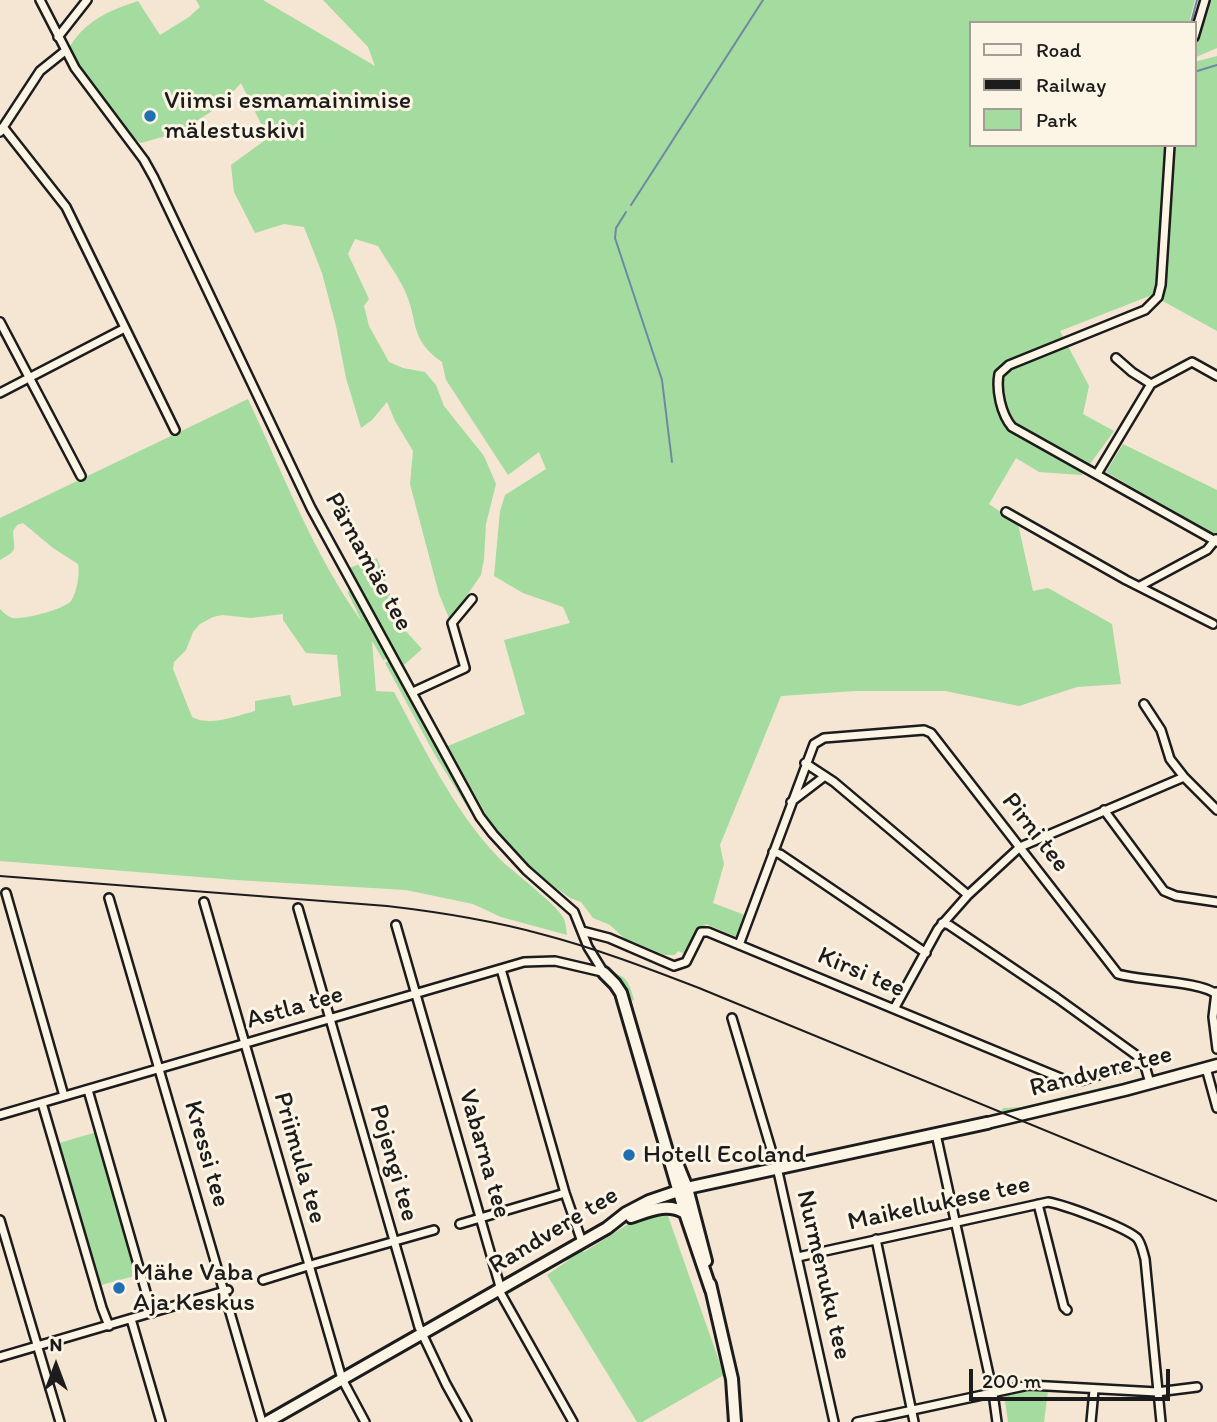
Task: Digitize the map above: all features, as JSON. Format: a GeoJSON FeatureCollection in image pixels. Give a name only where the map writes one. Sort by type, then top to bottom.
{"type":"FeatureCollection","features":[{"type":"Feature","properties":{"kind":"main road","name":"Pärnamäe tee"},"geometry":{"type":"LineString","coordinates":[[604,973],[621,993],[663,1132],[704,1250],[710,1290]]}},
{"type":"Feature","properties":{"kind":"main road","name":"Randvere tee"},"geometry":{"type":"LineString","coordinates":[[264,1422],[582,1242],[649,1201],[683,1189],[987,1123]]}},
{"type":"Feature","properties":{"kind":"main road","name":"Pärnamäe tee"},"geometry":{"type":"LineString","coordinates":[[683,1189],[685,1213],[710,1290],[732,1379],[735,1422]]}},
{"type":"Feature","properties":{"kind":"main road"},"geometry":{"type":"LineString","coordinates":[[618,1221],[665,1208],[676,1208],[685,1213]]}},
{"type":"Feature","properties":{"kind":"street","name":"Pärnamäe tee"},"geometry":{"type":"LineString","coordinates":[[40,0],[65,51],[89,88],[144,160],[154,178],[311,508],[480,817],[526,870],[574,912],[588,947],[604,973]]}},
{"type":"Feature","properties":{"kind":"street"},"geometry":{"type":"LineString","coordinates":[[58,37],[87,0]]}},
{"type":"Feature","properties":{"kind":"street"},"geometry":{"type":"LineString","coordinates":[[1196,30],[1205,0]]}},
{"type":"Feature","properties":{"kind":"street"},"geometry":{"type":"LineString","coordinates":[[65,51],[40,71],[1,130],[65,207],[175,430]]}},
{"type":"Feature","properties":{"kind":"street"},"geometry":{"type":"LineString","coordinates":[[1140,586],[1207,550],[1216,539],[1009,424],[1004,414],[998,383],[1000,371],[1009,365],[1145,310],[1154,302],[1161,285],[1170,147]]}},
{"type":"Feature","properties":{"kind":"street"},"geometry":{"type":"LineString","coordinates":[[0,322],[81,475]]}},
{"type":"Feature","properties":{"kind":"street"},"geometry":{"type":"LineString","coordinates":[[0,393],[125,328]]}},
{"type":"Feature","properties":{"kind":"street"},"geometry":{"type":"LineString","coordinates":[[1116,358],[1151,384]]}},
{"type":"Feature","properties":{"kind":"street"},"geometry":{"type":"LineString","coordinates":[[1097,474],[1151,384],[1192,362],[1217,376]]}},
{"type":"Feature","properties":{"kind":"street"},"geometry":{"type":"LineString","coordinates":[[1006,512],[1126,580],[1213,624]]}},
{"type":"Feature","properties":{"kind":"street"},"geometry":{"type":"LineString","coordinates":[[413,692],[465,668],[452,623],[472,599]]}},
{"type":"Feature","properties":{"kind":"street"},"geometry":{"type":"LineString","coordinates":[[1144,704],[1161,730],[1170,759],[1217,810]]}},
{"type":"Feature","properties":{"kind":"street","name":"Pirni tee"},"geometry":{"type":"LineString","coordinates":[[805,764],[814,744],[824,738],[915,730],[931,733],[1118,974],[1217,992]]}},
{"type":"Feature","properties":{"kind":"street"},"geometry":{"type":"LineString","coordinates":[[739,945],[805,764],[825,776],[968,895]]}},
{"type":"Feature","properties":{"kind":"street"},"geometry":{"type":"LineString","coordinates":[[791,803],[825,776]]}},
{"type":"Feature","properties":{"kind":"street"},"geometry":{"type":"LineString","coordinates":[[894,1009],[942,923],[1020,847],[1184,777]]}},
{"type":"Feature","properties":{"kind":"street"},"geometry":{"type":"LineString","coordinates":[[1104,810],[1164,891],[1176,896],[1217,902]]}},
{"type":"Feature","properties":{"kind":"street"},"geometry":{"type":"LineString","coordinates":[[773,852],[926,953]]}},
{"type":"Feature","properties":{"kind":"street"},"geometry":{"type":"LineString","coordinates":[[6,893],[64,1096]]}},
{"type":"Feature","properties":{"kind":"street","name":"Kressi tee"},"geometry":{"type":"LineString","coordinates":[[109,898],[264,1422]]}},
{"type":"Feature","properties":{"kind":"street","name":"Priimula tee"},"geometry":{"type":"LineString","coordinates":[[204,902],[342,1379],[365,1422]]}},
{"type":"Feature","properties":{"kind":"street","name":"Pojengi tee"},"geometry":{"type":"LineString","coordinates":[[298,908],[421,1334],[467,1422]]}},
{"type":"Feature","properties":{"kind":"street"},"geometry":{"type":"LineString","coordinates":[[942,923],[949,925],[1057,998],[1136,1055],[1143,1063],[1150,1083]]}},
{"type":"Feature","properties":{"kind":"street","name":"Vabarna tee"},"geometry":{"type":"LineString","coordinates":[[396,925],[503,1299],[573,1422]]}},
{"type":"Feature","properties":{"kind":"street","name":"Kirsi tee"},"geometry":{"type":"LineString","coordinates":[[582,931],[609,938],[674,966],[680,966],[688,960],[703,932],[1068,1081],[1080,1081],[1134,1063],[1143,1063]]}},
{"type":"Feature","properties":{"kind":"street","name":"Astla tee"},"geometry":{"type":"LineString","coordinates":[[0,1115],[501,969],[542,960],[563,962],[604,973]]}},
{"type":"Feature","properties":{"kind":"street"},"geometry":{"type":"LineString","coordinates":[[501,969],[565,1193],[582,1242]]}},
{"type":"Feature","properties":{"kind":"street"},"geometry":{"type":"LineString","coordinates":[[1217,992],[1213,1017],[1217,1049]]}},
{"type":"Feature","properties":{"kind":"street","name":"Nurmenuku tee"},"geometry":{"type":"LineString","coordinates":[[732,1018],[777,1168],[834,1422]]}},
{"type":"Feature","properties":{"kind":"street","name":"Randvere tee"},"geometry":{"type":"LineString","coordinates":[[987,1123],[1217,1065]]}},
{"type":"Feature","properties":{"kind":"street"},"geometry":{"type":"LineString","coordinates":[[1206,1068],[1217,1108]]}},
{"type":"Feature","properties":{"kind":"street"},"geometry":{"type":"LineString","coordinates":[[88,1090],[152,1313]]}},
{"type":"Feature","properties":{"kind":"street"},"geometry":{"type":"LineString","coordinates":[[42,1103],[109,1326]]}},
{"type":"Feature","properties":{"kind":"street"},"geometry":{"type":"LineString","coordinates":[[936,1134],[997,1422]]}},
{"type":"Feature","properties":{"kind":"street"},"geometry":{"type":"LineString","coordinates":[[460,1224],[565,1193]]}},
{"type":"Feature","properties":{"kind":"street","name":"Maikellukese tee"},"geometry":{"type":"LineString","coordinates":[[798,1257],[1048,1202],[1066,1206],[1129,1233],[1140,1243],[1145,1259],[1157,1392]]}},
{"type":"Feature","properties":{"kind":"street"},"geometry":{"type":"LineString","coordinates":[[1038,1205],[1067,1310]]}},
{"type":"Feature","properties":{"kind":"street"},"geometry":{"type":"LineString","coordinates":[[0,1220],[60,1422]]}},
{"type":"Feature","properties":{"kind":"street"},"geometry":{"type":"LineString","coordinates":[[263,1280],[434,1230]]}},
{"type":"Feature","properties":{"kind":"street"},"geometry":{"type":"LineString","coordinates":[[876,1239],[914,1422]]}},
{"type":"Feature","properties":{"kind":"street"},"geometry":{"type":"LineString","coordinates":[[0,1357],[226,1291]]}},
{"type":"Feature","properties":{"kind":"street"},"geometry":{"type":"LineString","coordinates":[[131,1319],[161,1422]]}},
{"type":"Feature","properties":{"kind":"street"},"geometry":{"type":"LineString","coordinates":[[857,1422],[1038,1385],[1157,1392],[1197,1387]]}},
{"type":"Feature","properties":{"kind":"street"},"geometry":{"type":"LineString","coordinates":[[1091,1422],[1094,1390]]}},
{"type":"Feature","properties":{"kind":"street"},"geometry":{"type":"LineString","coordinates":[[1157,1392],[1161,1422]]}},
{"type":"Feature","properties":{"kind":"green space"},"geometry":{"type":"Polygon","coordinates":[[[196,0],[263,0],[375,66],[368,47],[323,0],[1195,0],[1190,21],[968,21],[968,147],[1196,147],[1196,61],[1217,56],[1217,331],[1152,295],[1060,331],[1089,386],[1083,414],[1114,431],[1082,475],[1039,472],[1016,458],[989,504],[1018,524],[1033,591],[1048,588],[1112,624],[1121,684],[1077,687],[1019,706],[945,691],[855,691],[781,696],[720,845],[724,864],[713,903],[745,915],[736,937],[706,924],[687,955],[678,951],[675,955],[665,955],[624,938],[610,925],[593,918],[581,902],[570,898],[525,862],[493,827],[448,746],[525,714],[504,640],[570,623],[563,607],[523,593],[494,576],[500,511],[505,495],[546,469],[539,452],[508,475],[446,380],[442,362],[419,337],[409,300],[378,246],[355,239],[348,254],[369,299],[364,306],[369,326],[389,362],[425,372],[436,385],[444,406],[484,456],[496,484],[486,524],[481,575],[449,618],[439,594],[410,484],[413,451],[387,402],[372,420],[361,428],[346,378],[322,273],[304,227],[284,224],[255,233],[234,192],[231,165],[268,138],[241,83],[221,105],[180,132],[141,143],[133,138],[68,50],[89,24],[138,1],[160,35],[200,7],[196,0]]]}},
{"type":"Feature","properties":{"kind":"green space"},"geometry":{"type":"Polygon","coordinates":[[[1208,0],[1217,0],[1217,48],[1196,57],[1196,41],[1208,0]]]}},
{"type":"Feature","properties":{"kind":"green space"},"geometry":{"type":"Polygon","coordinates":[[[248,399],[300,514],[329,569],[362,622],[347,591],[351,592],[389,658],[383,660],[372,641],[376,691],[394,692],[440,777],[481,838],[559,912],[565,921],[567,935],[501,917],[473,904],[406,890],[236,880],[0,861],[0,609],[9,617],[18,618],[61,607],[71,601],[79,573],[78,564],[53,548],[23,523],[17,525],[13,531],[13,551],[0,560],[0,518],[248,399]],[[283,614],[251,618],[222,615],[200,624],[193,632],[186,650],[174,662],[173,669],[192,717],[207,721],[223,720],[255,711],[255,701],[290,695],[293,706],[341,696],[337,655],[306,653],[283,620],[283,614]]]}},
{"type":"Feature","properties":{"kind":"green space"},"geometry":{"type":"Polygon","coordinates":[[[1123,444],[1217,490],[1217,536],[1106,472],[1123,444]]]}},
{"type":"Feature","properties":{"kind":"green space"},"geometry":{"type":"Polygon","coordinates":[[[377,558],[402,627],[422,649],[404,665],[349,568],[377,558]]]}},
{"type":"Feature","properties":{"kind":"green space"},"geometry":{"type":"Polygon","coordinates":[[[390,660],[435,740],[473,816],[436,757],[385,663],[390,660]]]}},
{"type":"Feature","properties":{"kind":"green space"},"geometry":{"type":"Polygon","coordinates":[[[604,967],[627,981],[634,1000],[628,1002],[604,967]]]}},
{"type":"Feature","properties":{"kind":"green space"},"geometry":{"type":"Polygon","coordinates":[[[1146,1077],[1145,1081],[1009,1115],[1001,1111],[1003,1108],[1021,1107],[1146,1077]]]}},
{"type":"Feature","properties":{"kind":"green space"},"geometry":{"type":"Polygon","coordinates":[[[97,1132],[138,1275],[101,1285],[59,1143],[97,1132]]]}},
{"type":"Feature","properties":{"kind":"green space"},"geometry":{"type":"Polygon","coordinates":[[[667,1213],[724,1375],[642,1422],[637,1422],[547,1275],[569,1260],[559,1262],[504,1297],[504,1293],[580,1249],[584,1252],[633,1221],[667,1213]]]}},
{"type":"Feature","properties":{"kind":"green space"},"geometry":{"type":"Polygon","coordinates":[[[1019,1390],[1048,1391],[1044,1422],[1008,1422],[1004,1394],[1019,1390]]]}},
{"type":"Feature","properties":{"kind":"waterway"},"geometry":{"type":"LineString","coordinates":[[631,205],[763,0]]}},
{"type":"Feature","properties":{"kind":"waterway"},"geometry":{"type":"LineString","coordinates":[[1192,21],[1197,0]]}},
{"type":"Feature","properties":{"kind":"waterway"},"geometry":{"type":"LineString","coordinates":[[1196,71],[1217,65]]}},
{"type":"Feature","properties":{"kind":"waterway"},"geometry":{"type":"LineString","coordinates":[[626,212],[616,228],[615,238],[662,380],[672,462]]}},
{"type":"Feature","properties":{"kind":"waterway"},"geometry":{"type":"LineString","coordinates":[[1154,1076],[1214,1060]]}},
{"type":"Feature","properties":{"kind":"railway"},"geometry":{"type":"LineString","coordinates":[[0,876],[387,906],[464,917],[541,934],[601,952],[699,988],[1217,1201]]}},
{"type":"Feature","properties":{"kind":"place","name":"Viimsi esmamainimise mälestuskivi"},"geometry":{"type":"Point","coordinates":[150,116]}},
{"type":"Feature","properties":{"kind":"place","name":"Hotell Ecoland"},"geometry":{"type":"Point","coordinates":[629,1155]}},
{"type":"Feature","properties":{"kind":"place","name":"Mähe Vaba Aja Keskus"},"geometry":{"type":"Point","coordinates":[119,1288]}}]}
